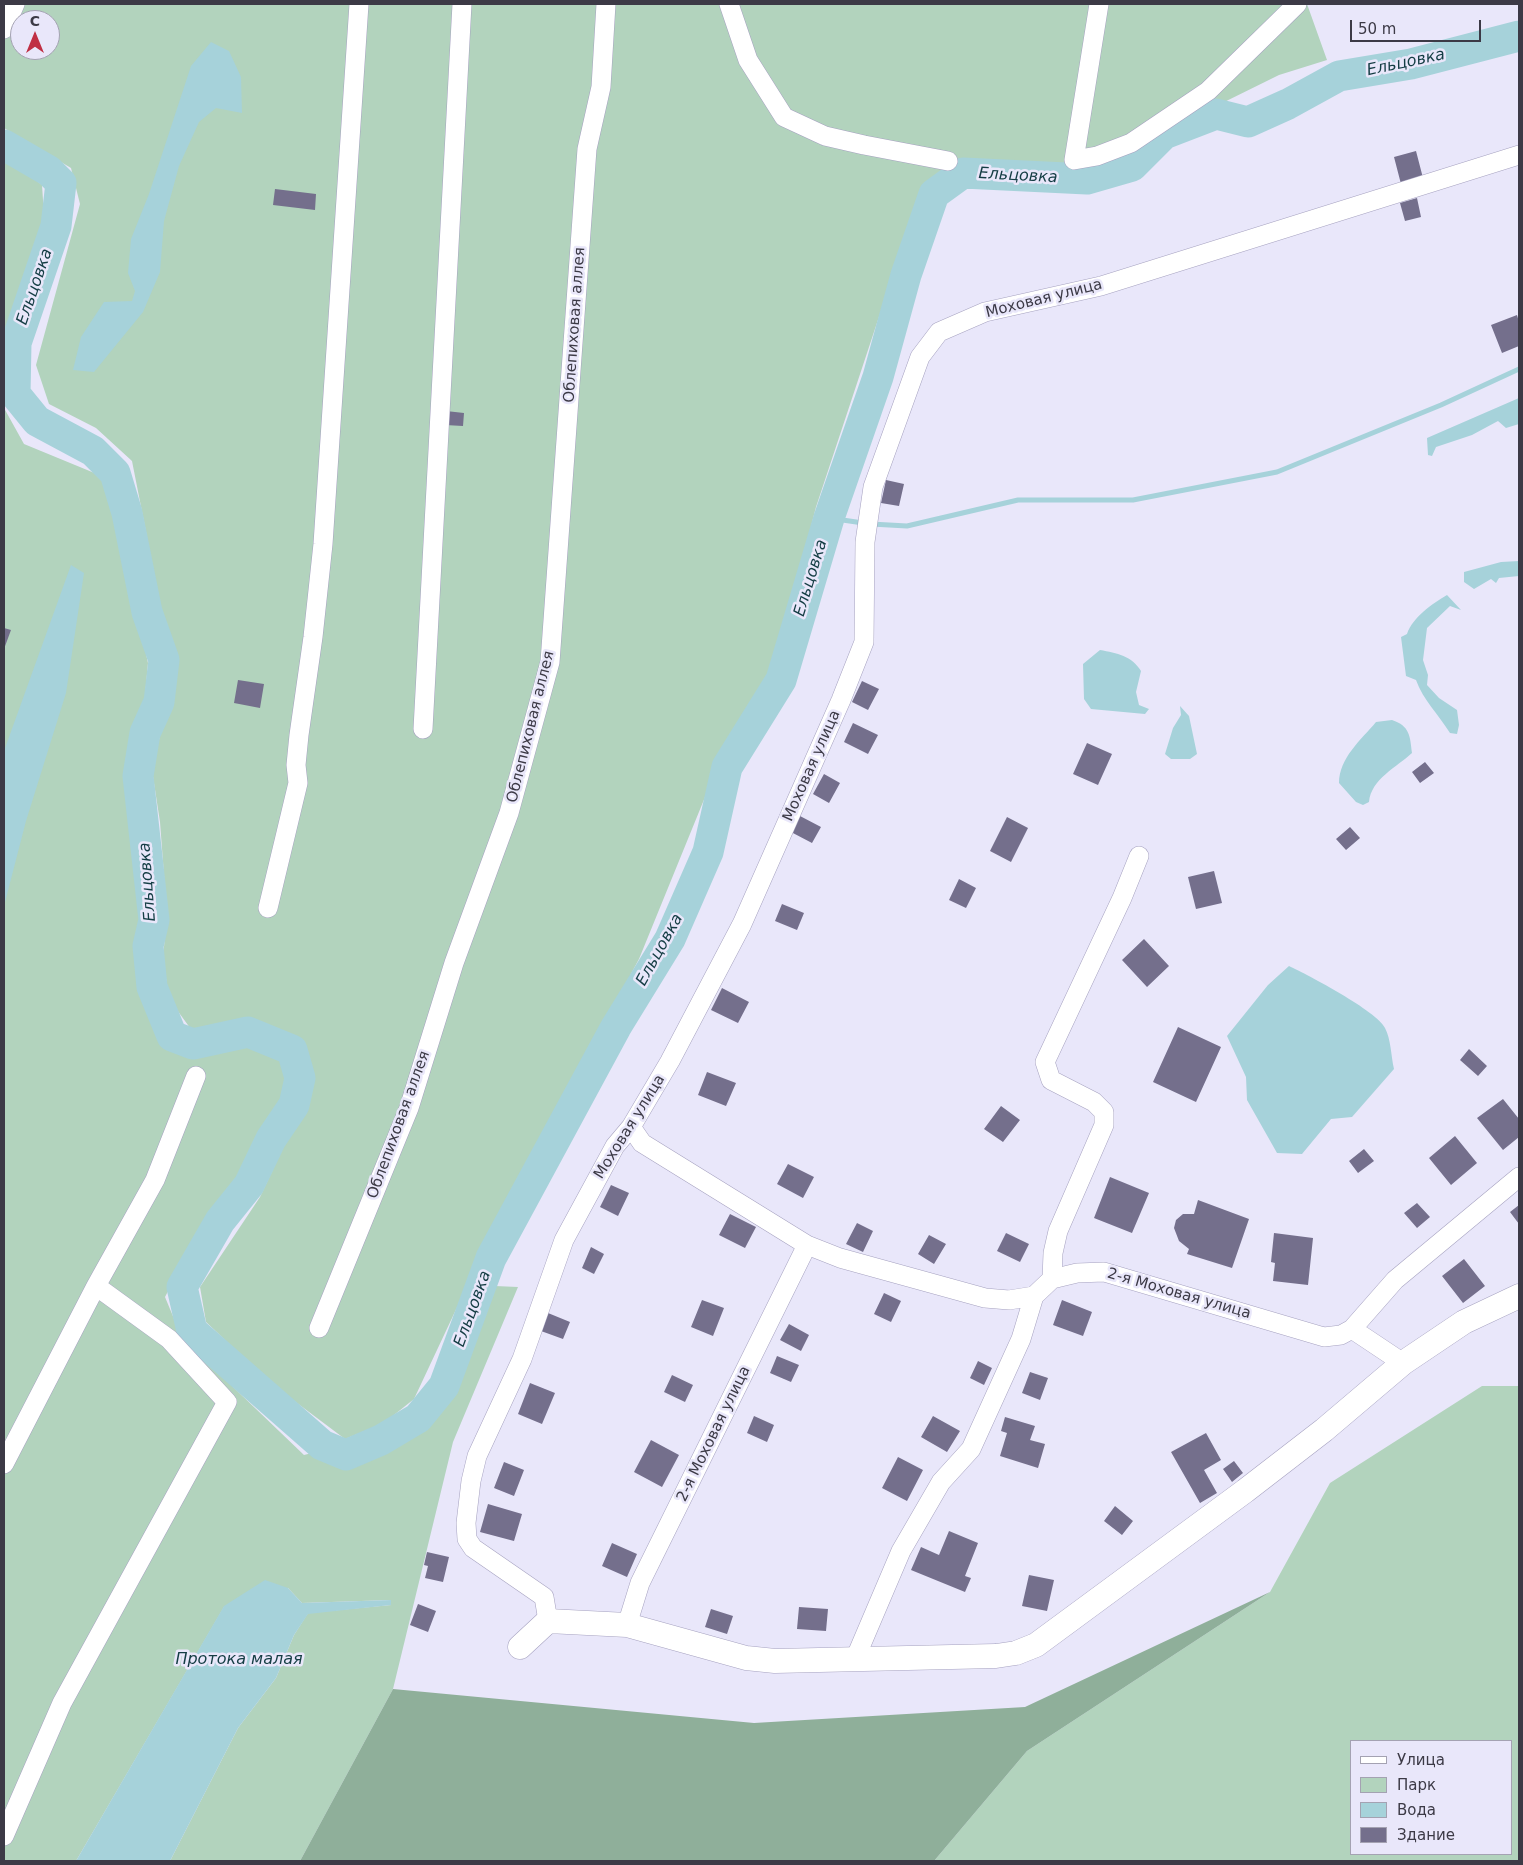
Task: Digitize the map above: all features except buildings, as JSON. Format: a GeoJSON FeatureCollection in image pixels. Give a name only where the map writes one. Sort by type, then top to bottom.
{"type":"FeatureCollection","features":[{"type":"Feature","properties":{"kind":"street"},"geometry":{"type":"LineString","coordinates":[[4,29],[15,4]]}},
{"type":"Feature","properties":{"kind":"street"},"geometry":{"type":"LineString","coordinates":[[268,908],[298,783],[299,735],[314,637],[323,544],[360,4]]}},
{"type":"Feature","properties":{"kind":"street"},"geometry":{"type":"LineString","coordinates":[[423,728],[462,4]]}},
{"type":"Feature","properties":{"kind":"street","name":"Облепиховая аллея"},"geometry":{"type":"LineString","coordinates":[[319,1328],[409,1108],[454,963],[509,813],[550,662],[587,149],[601,87],[606,4]]}},
{"type":"Feature","properties":{"kind":"street"},"geometry":{"type":"LineString","coordinates":[[729,4],[748,60],[784,117],[825,136],[948,161]]}},
{"type":"Feature","properties":{"kind":"street"},"geometry":{"type":"LineString","coordinates":[[1099,4],[1074,160],[1097,156],[1131,143],[1208,91],[1297,4]]}},
{"type":"Feature","properties":{"kind":"street","name":"Моховая улица"},"geometry":{"type":"LineString","coordinates":[[548,1621],[544,1597],[472,1548],[467,1539],[466,1523],[471,1481],[477,1456],[522,1359],[564,1240],[615,1146],[631,1127],[670,1061],[742,924],[841,700],[864,642],[865,542],[873,487],[920,357],[940,332],[984,312],[1101,286],[1432,184],[1519,155]]}},
{"type":"Feature","properties":{"kind":"street"},"geometry":{"type":"LineString","coordinates":[[1052,1279],[1053,1253],[1058,1231],[1104,1126],[1104,1112],[1094,1102],[1051,1080],[1045,1062],[1122,898],[1138,856]]}},
{"type":"Feature","properties":{"kind":"street"},"geometry":{"type":"LineString","coordinates":[[4,1464],[96,1286],[155,1180],[196,1076]]}},
{"type":"Feature","properties":{"kind":"street"},"geometry":{"type":"LineString","coordinates":[[631,1127],[642,1143],[807,1245],[840,1258],[985,1298],[1009,1300],[1034,1296],[1021,1338],[971,1449],[941,1482],[901,1551],[856,1659]]}},
{"type":"Feature","properties":{"kind":"street"},"geometry":{"type":"LineString","coordinates":[[1403,1363],[1352,1329],[1395,1280],[1519,1177]]}},
{"type":"Feature","properties":{"kind":"street","name":"2-я Моховая улица"},"geometry":{"type":"LineString","coordinates":[[628,1625],[640,1583],[807,1245]]}},
{"type":"Feature","properties":{"kind":"street","name":"2-я Моховая улица"},"geometry":{"type":"LineString","coordinates":[[1034,1296],[1052,1279],[1077,1273],[1104,1272],[1324,1337],[1341,1335],[1352,1329]]}},
{"type":"Feature","properties":{"kind":"street"},"geometry":{"type":"LineString","coordinates":[[4,1836],[62,1703],[227,1402],[169,1339],[96,1286]]}},
{"type":"Feature","properties":{"kind":"street"},"geometry":{"type":"LineString","coordinates":[[520,1647],[548,1621],[628,1625],[746,1658],[774,1661],[996,1656],[1016,1653],[1036,1645],[1252,1485],[1324,1430],[1403,1363],[1464,1322],[1519,1296]]}},
{"type":"Feature","properties":{"kind":"green space"},"geometry":{"type":"Polygon","coordinates":[[[4,4],[1307,4],[1327,60],[1279,75],[1202,113],[1068,166],[961,162],[921,190],[816,507],[775,667],[723,753],[639,959],[498,1220],[414,1399],[384,1423],[345,1439],[273,1385],[206,1322],[200,1287],[260,1197],[315,1080],[297,1038],[246,1018],[193,1032],[169,999],[163,957],[167,915],[160,822],[152,770],[177,662],[162,613],[132,461],[96,428],[49,404],[36,365],[80,204],[71,168],[4,128],[4,4]]]}},
{"type":"Feature","properties":{"kind":"green space"},"geometry":{"type":"Polygon","coordinates":[[[4,156],[42,185],[44,215],[10,333],[4,403],[4,156]]]}},
{"type":"Feature","properties":{"kind":"green space"},"geometry":{"type":"Polygon","coordinates":[[[4,408],[24,444],[109,479],[148,663],[144,707],[132,773],[141,937],[145,984],[150,1004],[171,1048],[191,1057],[248,1043],[285,1059],[293,1078],[285,1101],[228,1192],[193,1243],[165,1297],[182,1338],[304,1455],[375,1437],[442,1383],[495,1286],[518,1287],[453,1442],[393,1689],[300,1861],[170,1861],[238,1728],[276,1678],[294,1635],[308,1613],[391,1605],[391,1600],[302,1603],[288,1588],[224,1607],[76,1861],[4,1861],[4,408]]]}},
{"type":"Feature","properties":{"kind":"green space"},"geometry":{"type":"Polygon","coordinates":[[[1482,1386],[1519,1386],[1519,1861],[934,1861],[1027,1751],[1270,1592],[1330,1483],[1482,1386]]]}},
{"type":"Feature","properties":{"kind":"shaded area"},"geometry":{"type":"Polygon","coordinates":[[[1270,1592],[1027,1751],[934,1861],[300,1861],[393,1689],[754,1723],[1025,1707],[1270,1592]]]}},
{"type":"Feature","properties":{"kind":"water"},"geometry":{"type":"Polygon","coordinates":[[[211,42],[229,51],[241,77],[242,113],[216,108],[199,122],[179,166],[164,221],[160,272],[143,312],[94,372],[73,370],[81,337],[104,302],[132,301],[135,291],[128,273],[131,239],[149,194],[191,66],[211,42]]]}},
{"type":"Feature","properties":{"kind":"water"},"geometry":{"type":"Polygon","coordinates":[[[1519,398],[1519,424],[1506,428],[1498,421],[1472,435],[1436,447],[1432,456],[1428,455],[1427,438],[1519,398]]]}},
{"type":"Feature","properties":{"kind":"water"},"geometry":{"type":"Polygon","coordinates":[[[1519,561],[1519,576],[1499,578],[1496,583],[1491,579],[1474,589],[1464,582],[1464,572],[1501,562],[1519,561]]]}},
{"type":"Feature","properties":{"kind":"water"},"geometry":{"type":"Polygon","coordinates":[[[71,565],[84,573],[66,693],[26,821],[4,906],[4,751],[71,565]]]}},
{"type":"Feature","properties":{"kind":"water"},"geometry":{"type":"Polygon","coordinates":[[[1447,595],[1461,610],[1450,606],[1427,628],[1423,660],[1428,675],[1427,685],[1439,698],[1457,710],[1459,725],[1457,734],[1450,733],[1427,701],[1416,680],[1406,676],[1401,637],[1407,634],[1414,622],[1424,612],[1435,602],[1447,595]]]}},
{"type":"Feature","properties":{"kind":"water"},"geometry":{"type":"Polygon","coordinates":[[[1100,650],[1118,654],[1129,659],[1141,671],[1136,692],[1139,705],[1149,709],[1145,714],[1091,709],[1084,699],[1083,664],[1100,650]]]}},
{"type":"Feature","properties":{"kind":"water"},"geometry":{"type":"Polygon","coordinates":[[[1180,706],[1189,716],[1197,754],[1190,759],[1171,759],[1165,754],[1173,728],[1181,715],[1180,706]]]}},
{"type":"Feature","properties":{"kind":"water"},"geometry":{"type":"Polygon","coordinates":[[[1392,720],[1402,725],[1408,732],[1412,753],[1380,780],[1374,787],[1369,802],[1363,805],[1356,802],[1339,783],[1343,765],[1352,750],[1376,722],[1392,720]]]}},
{"type":"Feature","properties":{"kind":"water"},"geometry":{"type":"Polygon","coordinates":[[[1289,966],[1356,1003],[1379,1021],[1389,1037],[1394,1069],[1352,1117],[1331,1119],[1302,1154],[1277,1153],[1247,1100],[1246,1077],[1227,1036],[1268,985],[1289,966]]]}},
{"type":"Feature","properties":{"kind":"water","name":"Протока малая"},"geometry":{"type":"Polygon","coordinates":[[[265,1580],[288,1588],[302,1603],[391,1600],[391,1605],[308,1614],[294,1635],[276,1678],[238,1728],[170,1861],[76,1861],[224,1606],[265,1580]]]}},
{"type":"Feature","properties":{"kind":"waterway","name":"Ельцовка"},"geometry":{"type":"LineString","coordinates":[[4,145],[49,171],[61,183],[56,226],[16,343],[15,394],[37,421],[93,451],[115,473],[127,513],[147,612],[164,660],[159,702],[145,733],[138,776],[154,920],[148,946],[152,987],[172,1036],[193,1044],[248,1032],[292,1050],[300,1078],[294,1105],[271,1139],[249,1185],[220,1221],[182,1287],[192,1331],[322,1445],[346,1455],[381,1440],[418,1418],[444,1386],[491,1258],[616,1027],[670,939],[708,852],[727,767],[781,680],[829,518],[878,377],[906,275],[934,194],[963,173],[1087,179],[1132,166],[1164,134],[1216,114],[1248,122],[1288,104],[1339,76],[1411,64],[1519,36]]}},
{"type":"Feature","properties":{"kind":"waterway"},"geometry":{"type":"LineString","coordinates":[[871,524],[907,526],[1018,500],[1133,500],[1277,472],[1441,405],[1519,369]]}},
{"type":"Feature","properties":{"kind":"waterway"},"geometry":{"type":"LineString","coordinates":[[829,518],[863,523]]}}]}
